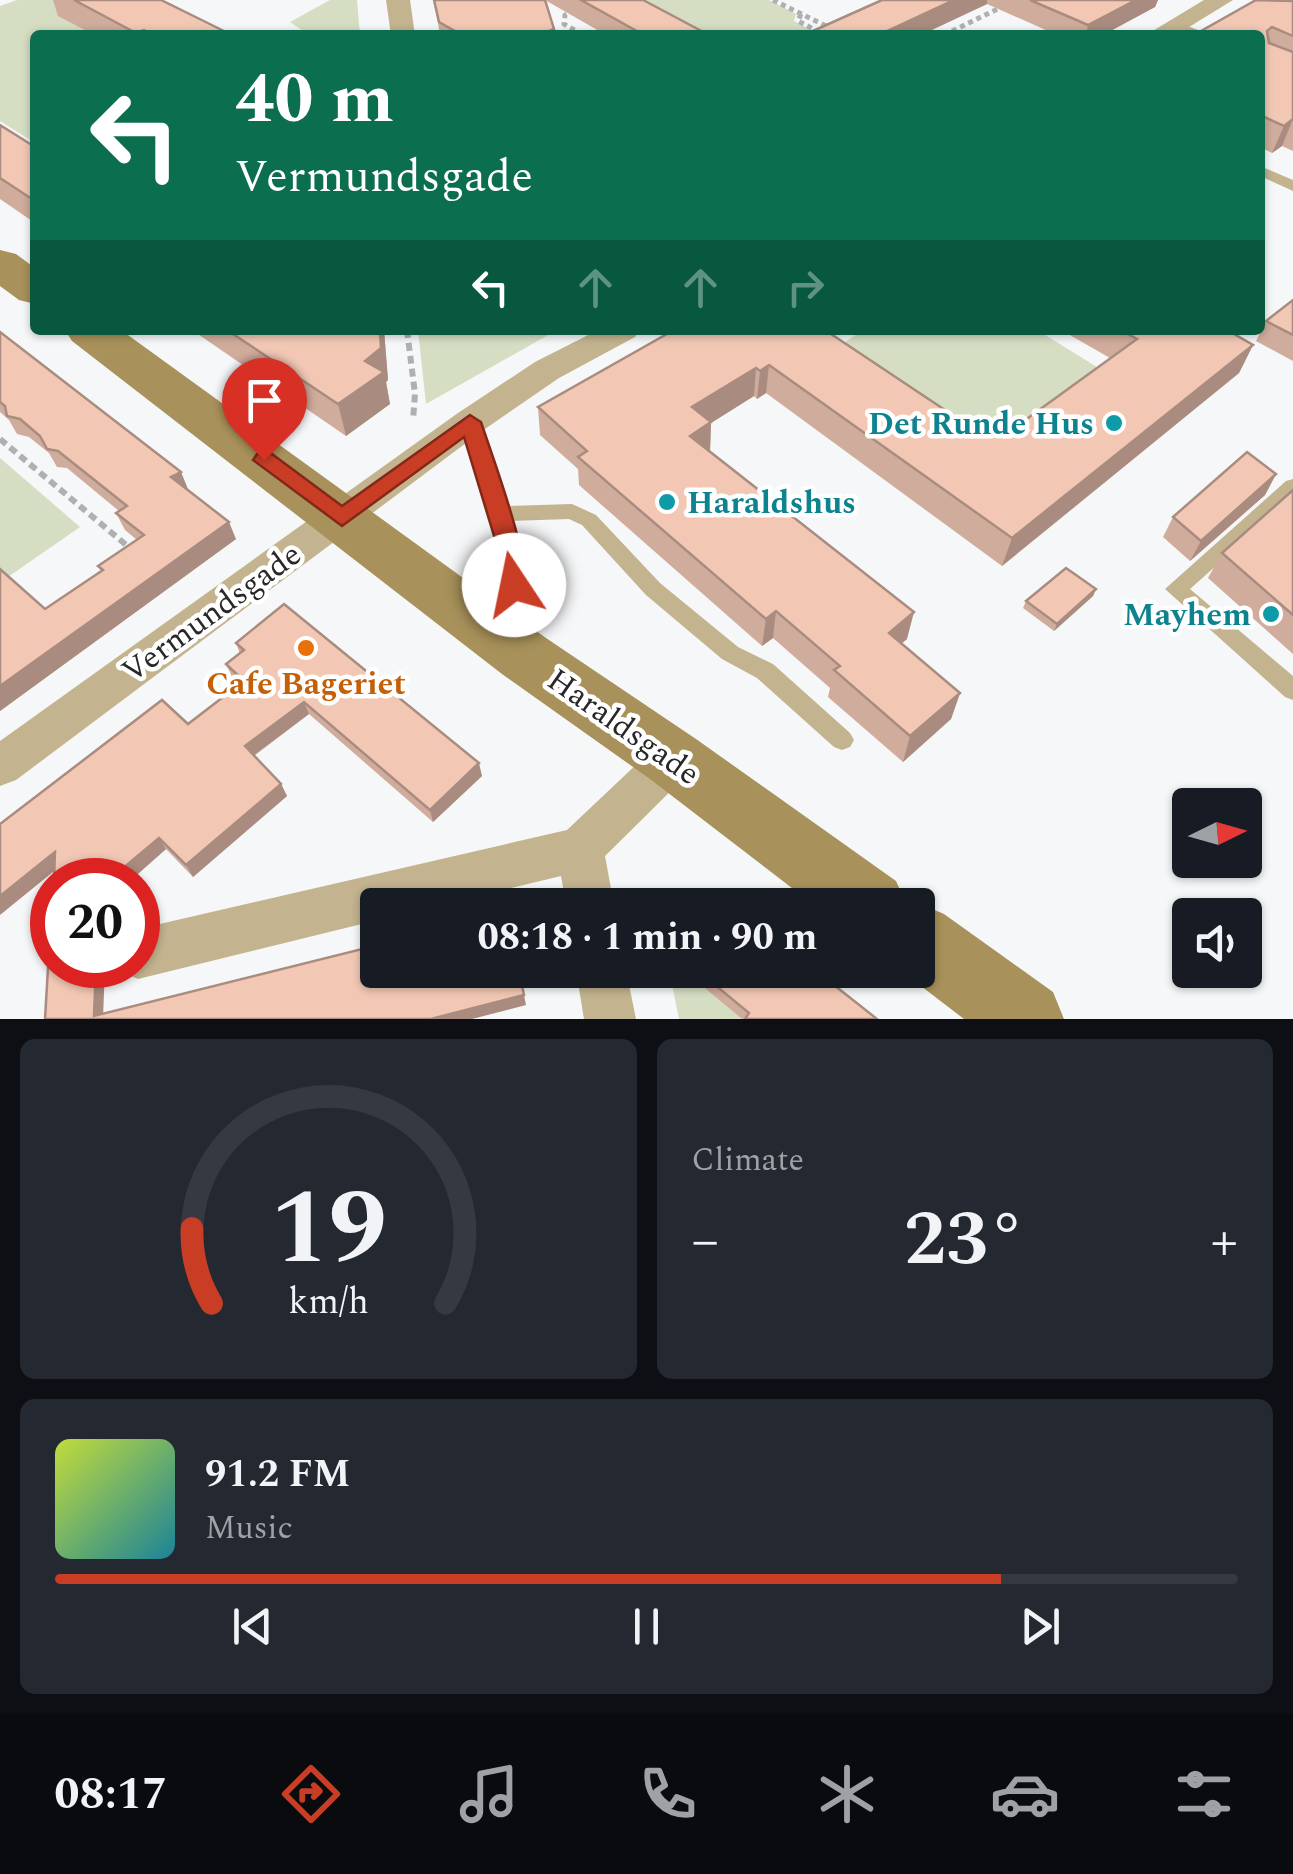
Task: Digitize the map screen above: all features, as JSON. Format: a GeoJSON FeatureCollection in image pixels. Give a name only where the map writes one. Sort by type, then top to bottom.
{"type":"FeatureCollection","features":[{"type":"Feature","properties":{"kind":"street"},"geometry":{"type":"LineString","coordinates":[[398,0],[402,30]]}},
{"type":"Feature","properties":{"kind":"street"},"geometry":{"type":"LineString","coordinates":[[1180,30],[1221,0]]}},
{"type":"Feature","properties":{"kind":"street"},"geometry":{"type":"LineString","coordinates":[[0,264],[30,286]]}},
{"type":"Feature","properties":{"kind":"street","name":"Haraldsgade"},"geometry":{"type":"LineString","coordinates":[[96,335],[524,656],[673,759],[848,888]]}},
{"type":"Feature","properties":{"kind":"street","name":"Vermundsgade"},"geometry":{"type":"LineString","coordinates":[[0,766],[470,422],[547,370],[614,335]]}},
{"type":"Feature","properties":{"kind":"street"},"geometry":{"type":"LineString","coordinates":[[160,949],[580,849],[673,759]]}},
{"type":"Feature","properties":{"kind":"street"},"geometry":{"type":"LineString","coordinates":[[580,849],[587,888]]}},
{"type":"Feature","properties":{"kind":"street"},"geometry":{"type":"LineString","coordinates":[[935,952],[1026,1019]]}},
{"type":"Feature","properties":{"kind":"street"},"geometry":{"type":"LineString","coordinates":[[604,988],[610,1019]]}},
{"type":"Feature","properties":{"kind":"lane"},"geometry":{"type":"LineString","coordinates":[[1265,172],[1293,186]]}},
{"type":"Feature","properties":{"kind":"lane"},"geometry":{"type":"LineString","coordinates":[[470,422],[509,549],[524,656]]}},
{"type":"Feature","properties":{"kind":"lane"},"geometry":{"type":"LineString","coordinates":[[1293,486],[1176,588],[1293,690]]}},
{"type":"Feature","properties":{"kind":"lane"},"geometry":{"type":"LineString","coordinates":[[498,514],[572,511],[588,520],[653,589],[730,653],[764,671],[842,740]]}},
{"type":"Feature","properties":{"kind":"path"},"geometry":{"type":"LineString","coordinates":[[773,0],[833,30]]}},
{"type":"Feature","properties":{"kind":"path"},"geometry":{"type":"LineString","coordinates":[[954,30],[1016,0]]}},
{"type":"Feature","properties":{"kind":"path"},"geometry":{"type":"LineString","coordinates":[[574,30],[564,24],[566,15],[578,10]]}},
{"type":"Feature","properties":{"kind":"path"},"geometry":{"type":"LineString","coordinates":[[801,14],[798,21],[815,30]]}},
{"type":"Feature","properties":{"kind":"path"},"geometry":{"type":"LineString","coordinates":[[408,335],[415,394],[412,419],[432,451]]}},
{"type":"Feature","properties":{"kind":"path"},"geometry":{"type":"LineString","coordinates":[[0,438],[145,561]]}},
{"type":"Feature","properties":{"kind":"green space"},"geometry":{"type":"Polygon","coordinates":[[[17,0],[97,0],[59,16],[85,30],[30,30],[30,140],[0,121],[0,6],[17,0]]]}},
{"type":"Feature","properties":{"kind":"green space"},"geometry":{"type":"Polygon","coordinates":[[[330,0],[357,0],[360,30],[302,30],[290,22],[330,0]]]}},
{"type":"Feature","properties":{"kind":"green space"},"geometry":{"type":"Polygon","coordinates":[[[638,0],[769,0],[796,14],[794,21],[811,30],[695,30],[638,0]]]}},
{"type":"Feature","properties":{"kind":"green space"},"geometry":{"type":"Polygon","coordinates":[[[419,335],[548,335],[426,404],[419,335]]]}},
{"type":"Feature","properties":{"kind":"green space"},"geometry":{"type":"Polygon","coordinates":[[[856,335],[1045,335],[1105,372],[983,452],[832,350],[856,335]]]}},
{"type":"Feature","properties":{"kind":"green space"},"geometry":{"type":"Polygon","coordinates":[[[0,458],[80,527],[5,579],[0,575],[0,458]]]}},
{"type":"Feature","properties":{"kind":"green space"},"geometry":{"type":"Polygon","coordinates":[[[673,988],[705,988],[742,1019],[679,1019],[673,988]]]}},
{"type":"Feature","properties":{"kind":"building"},"geometry":{"type":"Polygon","coordinates":[[[74,0],[161,0],[222,30],[144,30],[130,30],[74,0]]]}},
{"type":"Feature","properties":{"kind":"building"},"geometry":{"type":"Polygon","coordinates":[[[434,0],[545,0],[554,29],[453,30],[439,22],[434,0]]]}},
{"type":"Feature","properties":{"kind":"building"},"geometry":{"type":"Polygon","coordinates":[[[581,0],[643,0],[700,30],[635,30],[581,0]]]}},
{"type":"Feature","properties":{"kind":"building"},"geometry":{"type":"Polygon","coordinates":[[[882,0],[954,0],[890,30],[815,30],[882,0]]]}},
{"type":"Feature","properties":{"kind":"building"},"geometry":{"type":"Polygon","coordinates":[[[1030,0],[1136,0],[1088,25],[1030,0]]]}},
{"type":"Feature","properties":{"kind":"building"},"geometry":{"type":"Polygon","coordinates":[[[1256,0],[1293,1],[1293,36],[1272,27],[1267,31],[1269,43],[1293,52],[1293,119],[1284,126],[1265,117],[1265,30],[1203,30],[1256,0]]]}},
{"type":"Feature","properties":{"kind":"building"},"geometry":{"type":"Polygon","coordinates":[[[0,125],[30,144],[30,198],[0,178],[0,125]]]}},
{"type":"Feature","properties":{"kind":"building"},"geometry":{"type":"Polygon","coordinates":[[[1293,300],[1293,335],[1266,321],[1293,300]]]}},
{"type":"Feature","properties":{"kind":"building"},"geometry":{"type":"Polygon","coordinates":[[[0,332],[181,472],[171,477],[229,522],[0,686],[0,569],[45,609],[103,570],[98,566],[144,535],[116,513],[127,506],[58,451],[47,449],[40,436],[20,419],[7,416],[0,402],[0,332]]]}},
{"type":"Feature","properties":{"kind":"building"},"geometry":{"type":"Polygon","coordinates":[[[234,335],[380,335],[381,348],[365,361],[384,372],[338,404],[234,335]]]}},
{"type":"Feature","properties":{"kind":"building"},"geometry":{"type":"Polygon","coordinates":[[[665,335],[832,335],[966,424],[1017,426],[1137,339],[1129,335],[1236,335],[1253,345],[1012,538],[769,365],[760,371],[756,368],[692,407],[711,422],[690,436],[914,612],[889,633],[960,693],[910,736],[834,670],[840,666],[776,611],[766,619],[578,457],[587,451],[538,407],[665,335]]]}},
{"type":"Feature","properties":{"kind":"building"},"geometry":{"type":"Polygon","coordinates":[[[1247,452],[1276,474],[1201,541],[1173,517],[1247,452]]]}},
{"type":"Feature","properties":{"kind":"building"},"geometry":{"type":"Polygon","coordinates":[[[1293,490],[1293,615],[1222,553],[1293,490]]]}},
{"type":"Feature","properties":{"kind":"building"},"geometry":{"type":"Polygon","coordinates":[[[1066,568],[1096,589],[1057,624],[1026,601],[1066,568]]]}},
{"type":"Feature","properties":{"kind":"building"},"geometry":{"type":"Polygon","coordinates":[[[284,604],[479,763],[430,810],[304,702],[245,746],[281,784],[186,865],[159,838],[135,858],[55,858],[55,852],[48,858],[30,858],[30,872],[0,896],[0,824],[162,700],[188,724],[244,681],[226,664],[244,650],[236,643],[284,604]]]}},
{"type":"Feature","properties":{"kind":"building"},"geometry":{"type":"Polygon","coordinates":[[[360,950],[360,988],[523,988],[524,995],[431,1019],[45,1019],[47,988],[95,988],[94,1016],[360,950]]]}},
{"type":"Feature","properties":{"kind":"building"},"geometry":{"type":"Polygon","coordinates":[[[719,988],[838,988],[877,1019],[745,1019],[749,1013],[719,988]]]}},
{"type":"Feature","properties":{"kind":"place","name":"Det Runde Hus"},"geometry":{"type":"Point","coordinates":[1114,423]}},
{"type":"Feature","properties":{"kind":"place","name":"Haraldshus"},"geometry":{"type":"Point","coordinates":[667,502]}},
{"type":"Feature","properties":{"kind":"place","name":"Mayhem"},"geometry":{"type":"Point","coordinates":[1271,614]}},
{"type":"Feature","properties":{"kind":"place","name":"Cafe Bageriet"},"geometry":{"type":"Point","coordinates":[306,648]}},
{"type":"Feature","properties":{"kind":"route"},"geometry":{"type":"LineString","coordinates":[[264,460],[342,518],[470,422],[509,549],[514,585]]}}]}
